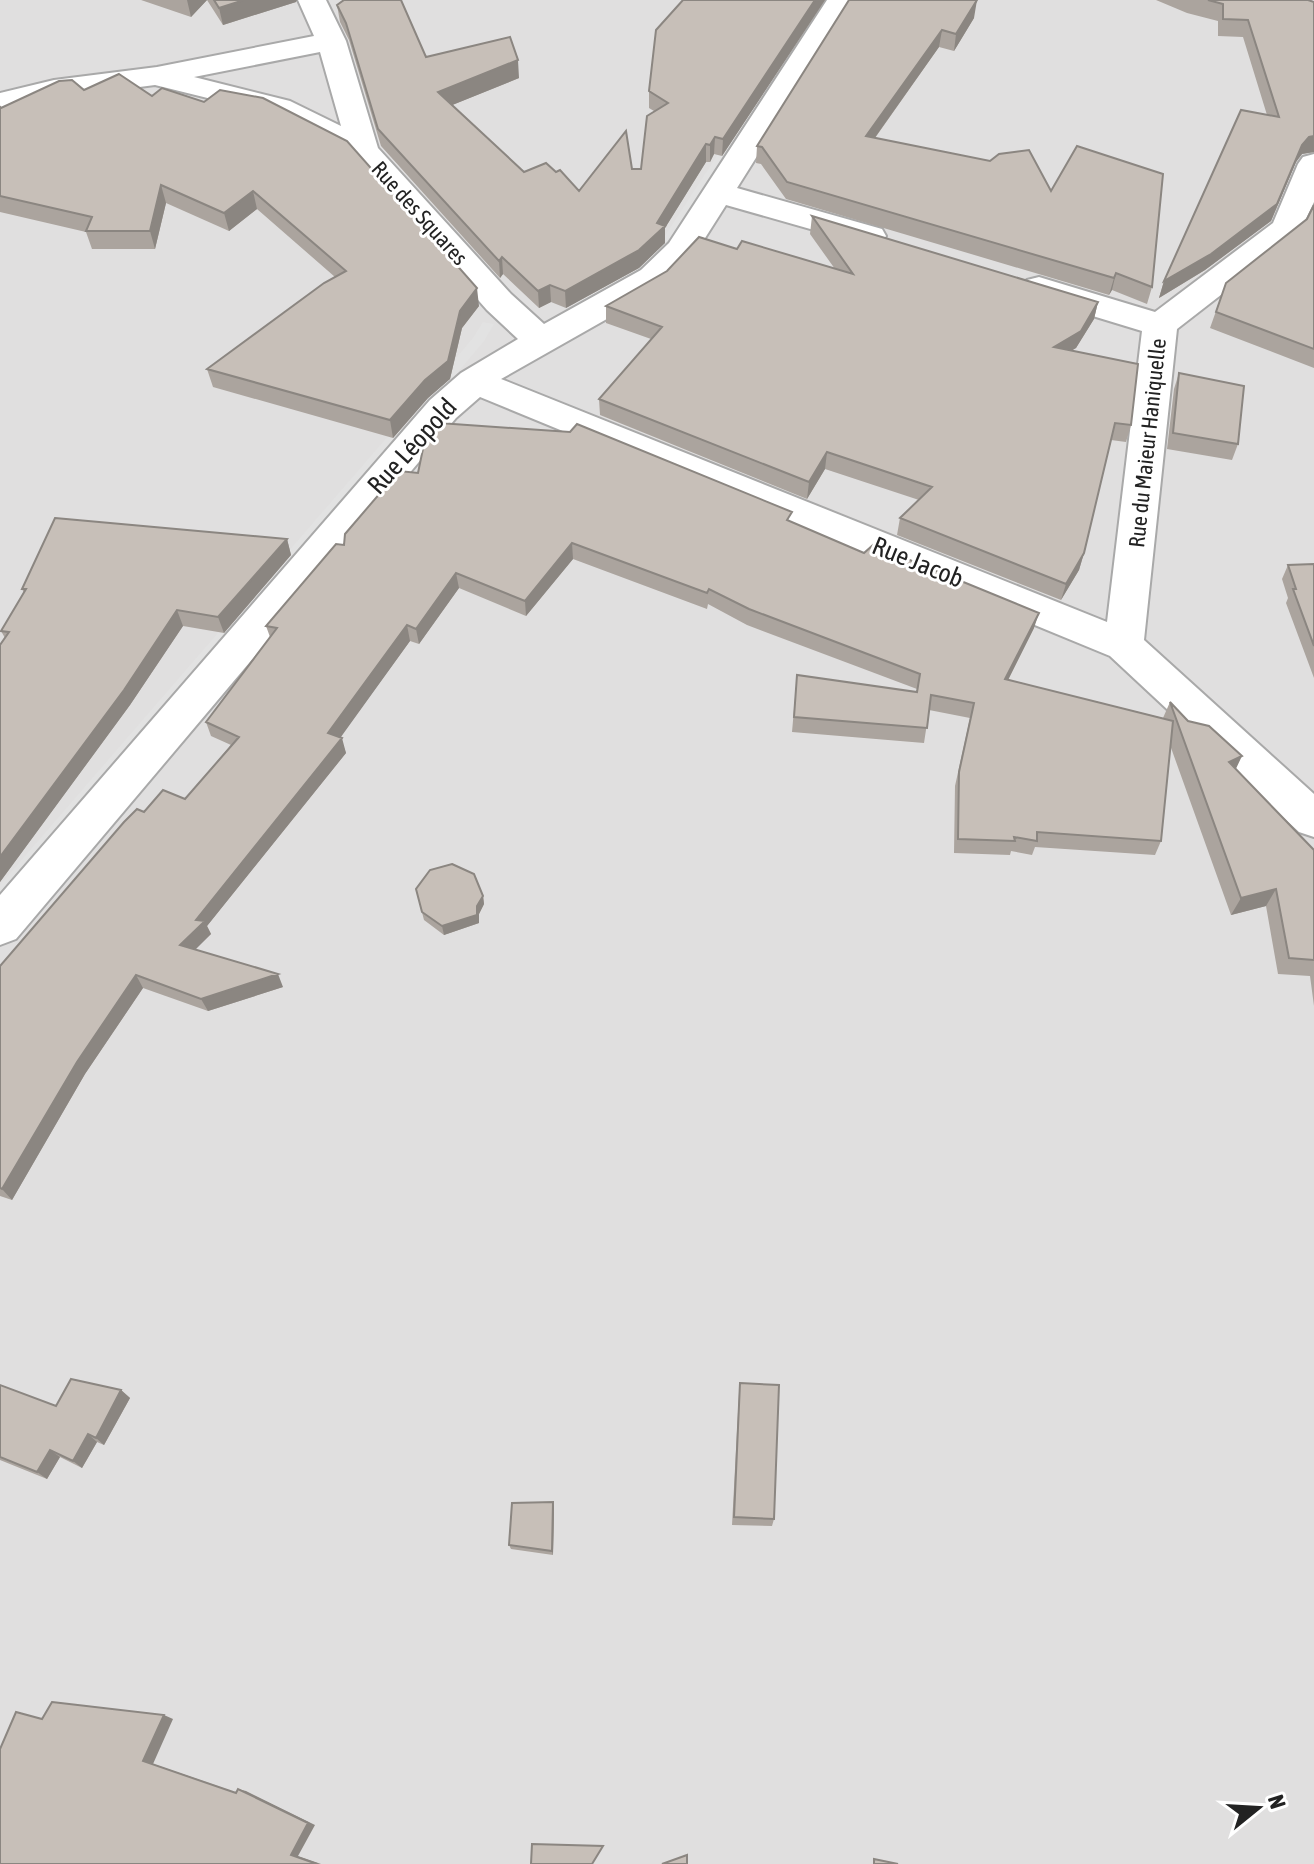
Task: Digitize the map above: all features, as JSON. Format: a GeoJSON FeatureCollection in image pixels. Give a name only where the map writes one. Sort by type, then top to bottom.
{"type":"FeatureCollection","features":[{"type":"Feature","properties":{"kind":"street"},"geometry":{"type":"LineString","coordinates":[[312,0],[331,41],[363,150]]}},
{"type":"Feature","properties":{"kind":"street","name":"Rue Léopold"},"geometry":{"type":"LineString","coordinates":[[0,926],[426,426],[473,381],[653,278],[687,242],[841,0]]}},
{"type":"Feature","properties":{"kind":"street"},"geometry":{"type":"LineString","coordinates":[[155,76],[331,41]]}},
{"type":"Feature","properties":{"kind":"street","name":"Rue des Squares"},"geometry":{"type":"LineString","coordinates":[[0,102],[54,89],[155,76],[279,107],[363,150],[499,302],[541,341]]}},
{"type":"Feature","properties":{"kind":"street","name":"Rue du Maieur Haniquelle"},"geometry":{"type":"LineString","coordinates":[[1124,645],[1160,325],[1287,228],[1314,164]]}},
{"type":"Feature","properties":{"kind":"street"},"geometry":{"type":"LineString","coordinates":[[718,193],[765,204],[902,246]]}},
{"type":"Feature","properties":{"kind":"street"},"geometry":{"type":"LineString","coordinates":[[1008,279],[1160,325]]}},
{"type":"Feature","properties":{"kind":"street","name":"Rue Jacob"},"geometry":{"type":"LineString","coordinates":[[473,381],[1124,645],[1314,820]]}},
{"type":"Feature","properties":{"kind":"shaded area"},"geometry":{"type":"Polygon","coordinates":[[[0,0],[1314,0],[1314,1864],[0,1864],[0,0]]]}},
{"type":"Feature","properties":{"kind":"shaded area"},"geometry":{"type":"Polygon","coordinates":[[[818,0],[829,0],[681,232],[650,265],[579,306],[572,300],[661,242],[818,0]]]}},
{"type":"Feature","properties":{"kind":"shaded area"},"geometry":{"type":"Polygon","coordinates":[[[483,322],[494,324],[484,341],[418,420],[407,416],[473,338],[483,322]]]}},
{"type":"Feature","properties":{"kind":"shaded area"},"geometry":{"type":"Polygon","coordinates":[[[396,427],[408,432],[0,906],[0,885],[396,427]]]}},
{"type":"Feature","properties":{"kind":"building"},"geometry":{"type":"Polygon","coordinates":[[[214,0],[244,0],[219,8],[214,0]]]}},
{"type":"Feature","properties":{"kind":"building"},"geometry":{"type":"Polygon","coordinates":[[[344,0],[401,0],[426,57],[510,37],[518,60],[438,92],[524,172],[546,163],[556,172],[560,170],[579,191],[626,131],[632,169],[641,169],[647,116],[668,103],[649,91],[656,30],[683,0],[815,0],[723,139],[715,137],[710,145],[706,144],[657,223],[665,226],[639,250],[565,291],[550,285],[538,291],[502,257],[499,261],[378,129],[346,23],[337,5],[344,0]]]}},
{"type":"Feature","properties":{"kind":"building"},"geometry":{"type":"Polygon","coordinates":[[[849,0],[977,0],[956,34],[942,30],[866,136],[990,161],[999,154],[1029,150],[1051,191],[1077,146],[1163,174],[1152,287],[1116,273],[1114,278],[787,182],[762,147],[757,146],[849,0]]]}},
{"type":"Feature","properties":{"kind":"building"},"geometry":{"type":"Polygon","coordinates":[[[1208,0],[1314,2],[1314,136],[1302,145],[1277,204],[1211,254],[1164,281],[1241,110],[1279,117],[1248,20],[1223,19],[1223,4],[1208,0]]]}},
{"type":"Feature","properties":{"kind":"building"},"geometry":{"type":"Polygon","coordinates":[[[119,74],[152,96],[162,88],[204,102],[220,90],[263,98],[347,141],[477,288],[460,311],[448,361],[425,380],[390,420],[207,369],[324,283],[346,271],[253,191],[224,213],[161,185],[150,231],[86,231],[92,217],[0,196],[0,107],[59,81],[72,80],[84,90],[119,74]]]}},
{"type":"Feature","properties":{"kind":"building"},"geometry":{"type":"Polygon","coordinates":[[[1314,205],[1314,349],[1216,312],[1226,283],[1307,219],[1314,205]]]}},
{"type":"Feature","properties":{"kind":"building"},"geometry":{"type":"Polygon","coordinates":[[[812,216],[1098,302],[1081,331],[1054,347],[1138,364],[1131,425],[1115,423],[1084,553],[1066,584],[900,518],[932,487],[827,452],[809,482],[599,399],[662,327],[606,306],[667,271],[699,237],[737,249],[742,241],[853,274],[812,216]]]}},
{"type":"Feature","properties":{"kind":"building"},"geometry":{"type":"Polygon","coordinates":[[[1179,373],[1244,386],[1238,444],[1173,433],[1179,373]]]}},
{"type":"Feature","properties":{"kind":"building"},"geometry":{"type":"Polygon","coordinates":[[[439,423],[570,432],[577,424],[792,512],[787,520],[864,553],[873,545],[1039,613],[1005,679],[1173,721],[1161,841],[1037,832],[1037,841],[1014,837],[1015,841],[958,839],[959,772],[974,703],[931,695],[927,728],[794,717],[797,675],[917,692],[920,674],[749,609],[709,589],[707,593],[572,543],[525,601],[456,573],[416,629],[407,625],[328,733],[342,738],[196,920],[205,921],[180,945],[278,974],[201,999],[136,975],[77,1062],[0,1188],[0,966],[137,809],[144,812],[163,790],[185,799],[239,737],[206,722],[277,628],[266,626],[336,544],[344,545],[345,534],[399,471],[418,473],[425,439],[439,423]]]}},
{"type":"Feature","properties":{"kind":"building"},"geometry":{"type":"Polygon","coordinates":[[[55,518],[287,539],[218,617],[177,610],[124,690],[0,857],[0,645],[9,632],[1,631],[26,589],[22,589],[55,518]]]}},
{"type":"Feature","properties":{"kind":"building"},"geometry":{"type":"Polygon","coordinates":[[[1314,564],[1314,646],[1293,589],[1296,589],[1288,565],[1314,564]]]}},
{"type":"Feature","properties":{"kind":"building"},"geometry":{"type":"Polygon","coordinates":[[[1170,702],[1188,721],[1209,726],[1242,756],[1229,762],[1314,850],[1314,960],[1289,958],[1276,889],[1241,898],[1170,702]]]}},
{"type":"Feature","properties":{"kind":"building"},"geometry":{"type":"Polygon","coordinates":[[[452,864],[474,874],[483,896],[477,906],[477,915],[442,926],[422,912],[416,889],[430,870],[452,864]]]}},
{"type":"Feature","properties":{"kind":"building"},"geometry":{"type":"Polygon","coordinates":[[[71,1379],[121,1390],[96,1438],[88,1434],[73,1461],[50,1450],[37,1472],[0,1457],[0,1385],[56,1406],[71,1379]]]}},
{"type":"Feature","properties":{"kind":"building"},"geometry":{"type":"Polygon","coordinates":[[[740,1383],[779,1385],[774,1519],[734,1517],[740,1383]]]}},
{"type":"Feature","properties":{"kind":"building"},"geometry":{"type":"Polygon","coordinates":[[[553,1502],[552,1551],[509,1545],[512,1503],[553,1502]]]}},
{"type":"Feature","properties":{"kind":"building"},"geometry":{"type":"Polygon","coordinates":[[[52,1702],[164,1715],[143,1761],[236,1793],[238,1789],[308,1823],[291,1855],[317,1864],[0,1864],[0,1749],[16,1712],[42,1719],[52,1702]]]}},
{"type":"Feature","properties":{"kind":"building"},"geometry":{"type":"Polygon","coordinates":[[[532,1844],[603,1846],[592,1864],[531,1864],[532,1844]]]}},
{"type":"Feature","properties":{"kind":"building"},"geometry":{"type":"Polygon","coordinates":[[[687,1855],[687,1864],[662,1864],[687,1855]]]}},
{"type":"Feature","properties":{"kind":"building"},"geometry":{"type":"Polygon","coordinates":[[[874,1859],[898,1864],[874,1864],[874,1859]]]}}]}
